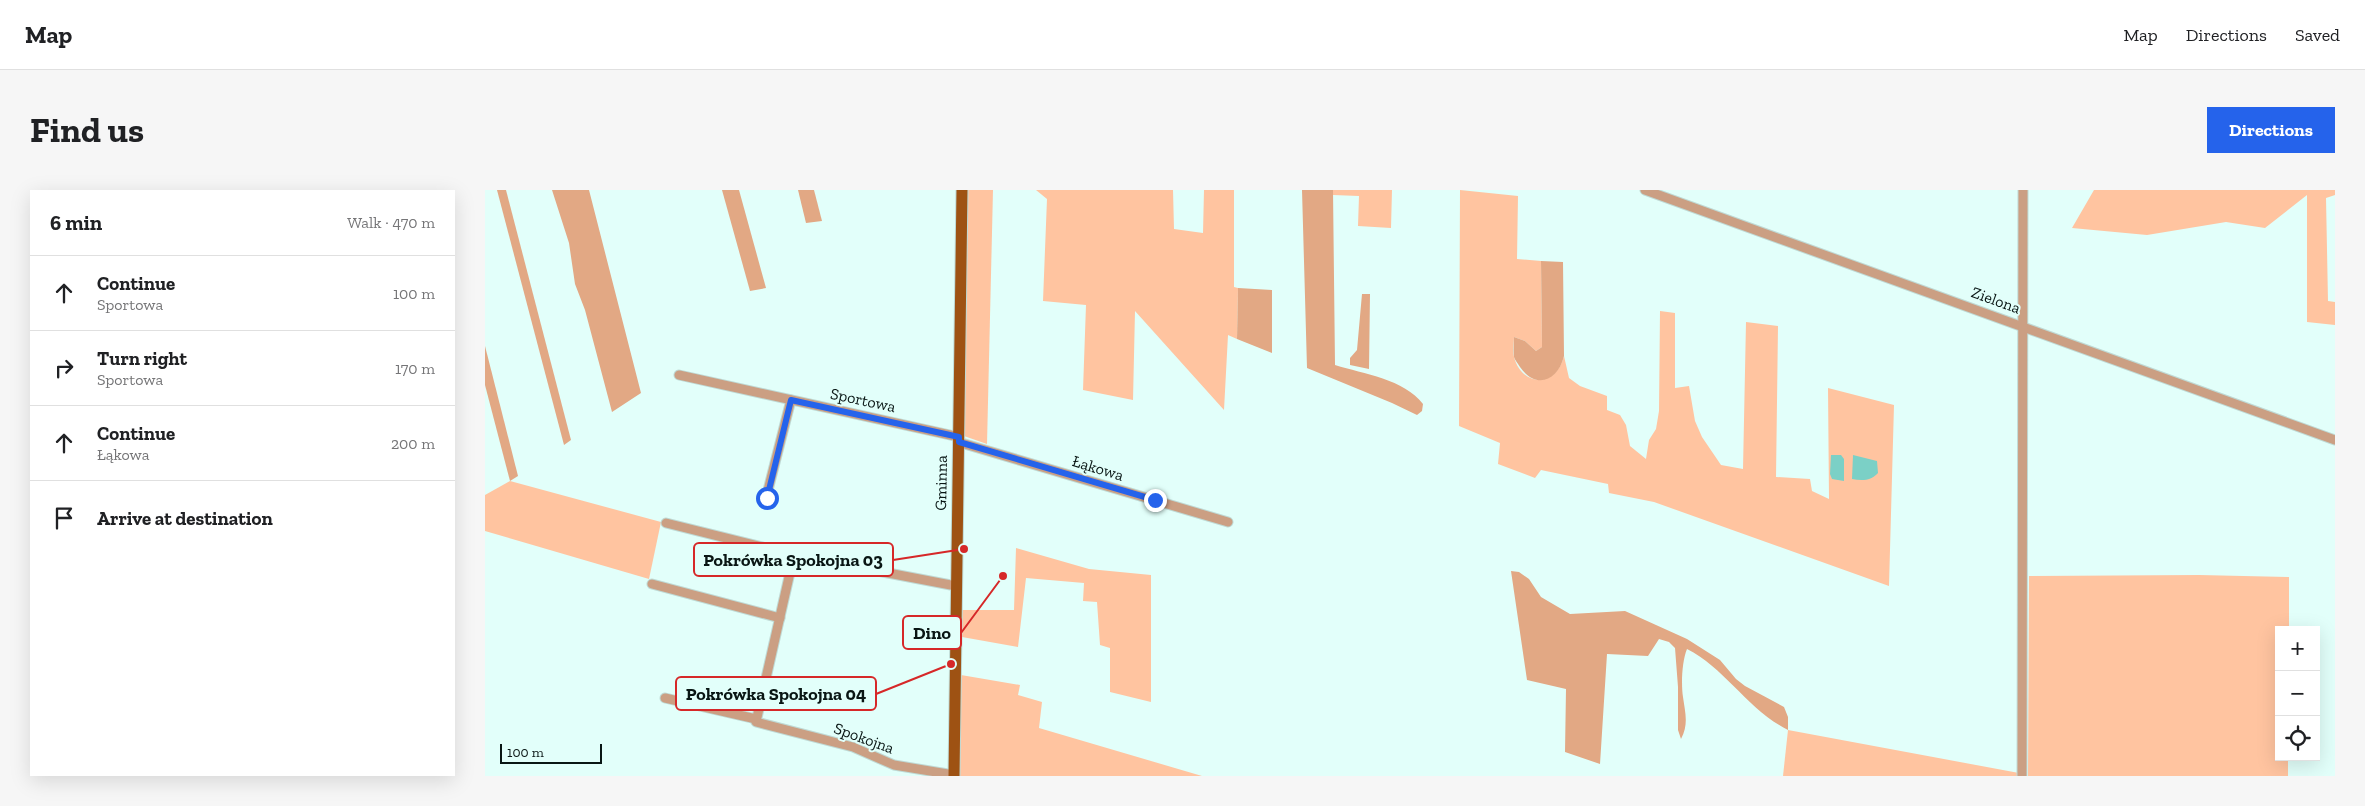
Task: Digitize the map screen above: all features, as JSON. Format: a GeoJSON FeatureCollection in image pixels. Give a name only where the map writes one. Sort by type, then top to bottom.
{"type":"FeatureCollection","features":[{"type":"Feature","properties":{"kind":"main road","name":"Gminna"},"geometry":{"type":"LineString","coordinates":[[954,776],[962,190]]}},
{"type":"Feature","properties":{"kind":"street","name":"Zielona"},"geometry":{"type":"LineString","coordinates":[[1645,190],[2335,440]]}},
{"type":"Feature","properties":{"kind":"street"},"geometry":{"type":"LineString","coordinates":[[2022,776],[2023,190]]}},
{"type":"Feature","properties":{"kind":"street","name":"Sportowa"},"geometry":{"type":"LineString","coordinates":[[679,374],[959,439]]}},
{"type":"Feature","properties":{"kind":"street"},"geometry":{"type":"LineString","coordinates":[[767,498],[791,400]]}},
{"type":"Feature","properties":{"kind":"street","name":"Łąkowa"},"geometry":{"type":"LineString","coordinates":[[959,439],[1228,522]]}},
{"type":"Feature","properties":{"kind":"street"},"geometry":{"type":"LineString","coordinates":[[666,523],[794,555],[956,586]]}},
{"type":"Feature","properties":{"kind":"street"},"geometry":{"type":"LineString","coordinates":[[756,719],[794,555]]}},
{"type":"Feature","properties":{"kind":"street"},"geometry":{"type":"LineString","coordinates":[[652,584],[780,618]]}},
{"type":"Feature","properties":{"kind":"street","name":"Spokojna"},"geometry":{"type":"LineString","coordinates":[[665,698],[756,719],[755,722],[853,747],[894,765],[954,776]]}},
{"type":"Feature","properties":{"kind":"shaded area"},"geometry":{"type":"Polygon","coordinates":[[[497,190],[506,190],[571,440],[564,445],[497,190]]]}},
{"type":"Feature","properties":{"kind":"shaded area"},"geometry":{"type":"Polygon","coordinates":[[[552,190],[589,190],[641,393],[612,412],[585,310],[575,284],[569,243],[552,190]]]}},
{"type":"Feature","properties":{"kind":"shaded area"},"geometry":{"type":"Polygon","coordinates":[[[722,190],[739,190],[766,288],[750,291],[722,190]]]}},
{"type":"Feature","properties":{"kind":"shaded area"},"geometry":{"type":"Polygon","coordinates":[[[798,190],[814,190],[822,221],[806,223],[798,190]]]}},
{"type":"Feature","properties":{"kind":"shaded area"},"geometry":{"type":"Polygon","coordinates":[[[966,190],[993,190],[987,444],[964,436],[966,190]]]}},
{"type":"Feature","properties":{"kind":"shaded area"},"geometry":{"type":"Polygon","coordinates":[[[1036,190],[1173,190],[1174,229],[1203,233],[1204,190],[1234,190],[1234,287],[1238,288],[1237,339],[1228,335],[1224,410],[1135,311],[1133,400],[1083,390],[1086,305],[1043,301],[1047,199],[1036,190]]]}},
{"type":"Feature","properties":{"kind":"shaded area"},"geometry":{"type":"Polygon","coordinates":[[[1302,190],[1333,190],[1335,365],[1383,378],[1405,389],[1423,404],[1422,411],[1417,415],[1307,368],[1302,190]]]}},
{"type":"Feature","properties":{"kind":"shaded area"},"geometry":{"type":"Polygon","coordinates":[[[1333,190],[1392,190],[1391,228],[1358,226],[1359,196],[1333,195],[1333,190]]]}},
{"type":"Feature","properties":{"kind":"shaded area"},"geometry":{"type":"Polygon","coordinates":[[[1460,190],[1518,196],[1517,259],[1541,261],[1542,347],[1536,351],[1525,341],[1514,337],[1513,355],[1518,367],[1524,374],[1539,380],[1554,374],[1564,356],[1569,378],[1580,386],[1607,396],[1607,410],[1620,415],[1626,425],[1630,446],[1646,459],[1649,440],[1656,429],[1659,411],[1660,311],[1675,313],[1675,388],[1689,386],[1695,421],[1702,437],[1721,465],[1743,469],[1746,322],[1778,326],[1776,477],[1810,479],[1812,491],[1829,499],[1828,388],[1894,405],[1889,586],[1654,502],[1609,493],[1608,484],[1541,470],[1535,478],[1498,464],[1500,443],[1459,426],[1460,190]]]}},
{"type":"Feature","properties":{"kind":"shaded area"},"geometry":{"type":"Polygon","coordinates":[[[2094,190],[2335,190],[2335,195],[2326,198],[2328,301],[2335,302],[2335,325],[2307,322],[2307,195],[2265,228],[2226,222],[2147,235],[2072,228],[2094,190]]]}},
{"type":"Feature","properties":{"kind":"shaded area"},"geometry":{"type":"Polygon","coordinates":[[[1541,261],[1563,262],[1564,356],[1557,372],[1546,380],[1539,380],[1526,374],[1514,357],[1514,337],[1525,341],[1536,351],[1542,347],[1541,261]]]}},
{"type":"Feature","properties":{"kind":"shaded area"},"geometry":{"type":"Polygon","coordinates":[[[1238,288],[1272,290],[1272,353],[1237,339],[1238,288]]]}},
{"type":"Feature","properties":{"kind":"shaded area"},"geometry":{"type":"Polygon","coordinates":[[[1362,294],[1370,294],[1369,369],[1350,365],[1350,358],[1357,350],[1362,294]]]}},
{"type":"Feature","properties":{"kind":"shaded area"},"geometry":{"type":"Polygon","coordinates":[[[485,346],[518,476],[510,481],[485,385],[485,346]]]}},
{"type":"Feature","properties":{"kind":"shaded area"},"geometry":{"type":"Polygon","coordinates":[[[510,481],[661,522],[649,579],[485,531],[485,495],[510,481]]]}},
{"type":"Feature","properties":{"kind":"shaded area"},"geometry":{"type":"Polygon","coordinates":[[[1016,548],[1089,569],[1151,575],[1151,702],[1110,692],[1110,648],[1100,645],[1097,602],[1083,601],[1084,583],[1026,578],[1018,647],[962,637],[961,610],[1014,610],[1016,548]]]}},
{"type":"Feature","properties":{"kind":"shaded area"},"geometry":{"type":"Polygon","coordinates":[[[1511,571],[1519,572],[1529,579],[1541,597],[1570,614],[1625,611],[1687,639],[1720,660],[1736,679],[1745,686],[1784,707],[1788,717],[1788,730],[1761,712],[1713,667],[1687,649],[1682,679],[1686,723],[1681,739],[1678,730],[1678,687],[1675,648],[1669,642],[1659,639],[1648,656],[1607,654],[1600,764],[1565,752],[1566,689],[1527,680],[1511,571]]]}},
{"type":"Feature","properties":{"kind":"shaded area"},"geometry":{"type":"Polygon","coordinates":[[[2199,575],[2289,577],[2289,626],[2275,626],[2275,761],[2288,761],[2288,776],[2028,776],[2029,576],[2199,575]]]}},
{"type":"Feature","properties":{"kind":"shaded area"},"geometry":{"type":"Polygon","coordinates":[[[961,675],[1020,685],[1018,695],[1042,702],[1039,728],[1202,776],[958,776],[961,675]]]}},
{"type":"Feature","properties":{"kind":"shaded area"},"geometry":{"type":"Polygon","coordinates":[[[1788,730],[2019,773],[2019,776],[1783,776],[1788,730]]]}},
{"type":"Feature","properties":{"kind":"water"},"geometry":{"type":"Polygon","coordinates":[[[1831,455],[1841,455],[1844,459],[1844,481],[1832,479],[1830,474],[1831,455]]]}},
{"type":"Feature","properties":{"kind":"water"},"geometry":{"type":"Polygon","coordinates":[[[1853,455],[1877,461],[1878,473],[1866,480],[1852,479],[1853,455]]]}},
{"type":"Feature","properties":{"kind":"place","name":"Pokrówka Spokojna 03"},"geometry":{"type":"Point","coordinates":[964,549]}},
{"type":"Feature","properties":{"kind":"place","name":"Dino"},"geometry":{"type":"Point","coordinates":[1003,576]}},
{"type":"Feature","properties":{"kind":"place","name":"Pokrówka Spokojna 04"},"geometry":{"type":"Point","coordinates":[951,664]}},
{"type":"Feature","properties":{"kind":"route"},"geometry":{"type":"LineString","coordinates":[[767,498],[791,400],[959,437],[959,442],[1155,500]]}}]}
